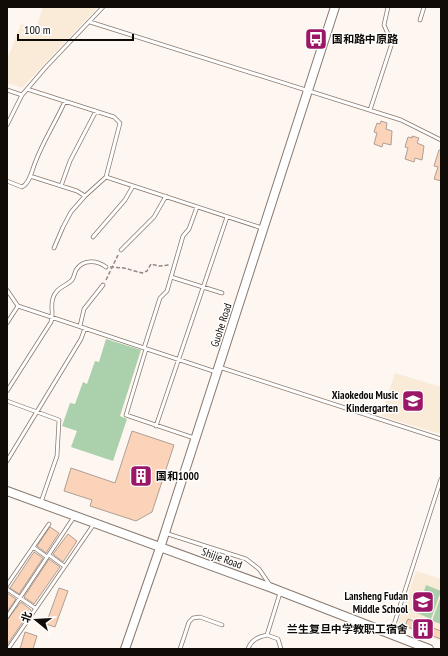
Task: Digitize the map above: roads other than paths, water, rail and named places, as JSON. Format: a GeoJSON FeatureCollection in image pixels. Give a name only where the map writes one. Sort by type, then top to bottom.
{"type":"FeatureCollection","features":[{"type":"Feature","properties":{"kind":"street","name":"Guohe Road"},"geometry":{"type":"LineString","coordinates":[[125,649],[165,533],[307,89],[335,7]]}},
{"type":"Feature","properties":{"kind":"street","name":"Shijie Road"},"geometry":{"type":"LineString","coordinates":[[7,491],[74,517],[272,588],[429,649]]}},
{"type":"Feature","properties":{"kind":"lane"},"geometry":{"type":"LineString","coordinates":[[7,125],[22,95],[46,67],[103,7]]}},
{"type":"Feature","properties":{"kind":"lane"},"geometry":{"type":"LineString","coordinates":[[370,110],[392,43],[384,25],[388,7]]}},
{"type":"Feature","properties":{"kind":"lane"},"geometry":{"type":"LineString","coordinates":[[420,20],[424,7]]}},
{"type":"Feature","properties":{"kind":"lane"},"geometry":{"type":"LineString","coordinates":[[90,22],[307,89],[401,120],[441,140]]}},
{"type":"Feature","properties":{"kind":"lane"},"geometry":{"type":"LineString","coordinates":[[28,89],[114,117],[120,123],[106,177],[84,196],[63,227],[54,248]]}},
{"type":"Feature","properties":{"kind":"lane"},"geometry":{"type":"LineString","coordinates":[[7,90],[22,95]]}},
{"type":"Feature","properties":{"kind":"lane"},"geometry":{"type":"LineString","coordinates":[[7,181],[22,187],[28,182],[37,158],[58,119],[65,101]]}},
{"type":"Feature","properties":{"kind":"lane"},"geometry":{"type":"LineString","coordinates":[[61,186],[70,161],[96,111]]}},
{"type":"Feature","properties":{"kind":"lane"},"geometry":{"type":"LineString","coordinates":[[30,176],[77,191],[84,196]]}},
{"type":"Feature","properties":{"kind":"lane"},"geometry":{"type":"LineString","coordinates":[[106,177],[263,228]]}},
{"type":"Feature","properties":{"kind":"lane"},"geometry":{"type":"LineString","coordinates":[[92,237],[125,200],[133,186]]}},
{"type":"Feature","properties":{"kind":"lane"},"geometry":{"type":"LineString","coordinates":[[121,250],[154,217],[166,196]]}},
{"type":"Feature","properties":{"kind":"lane"},"geometry":{"type":"LineString","coordinates":[[196,438],[126,415],[160,298],[167,290],[183,236],[190,229],[197,207]]}},
{"type":"Feature","properties":{"kind":"lane"},"geometry":{"type":"LineString","coordinates":[[156,426],[227,217]]}},
{"type":"Feature","properties":{"kind":"lane"},"geometry":{"type":"LineString","coordinates":[[7,391],[53,317],[53,297],[57,290],[72,281],[80,266],[89,262],[95,262],[106,267]]}},
{"type":"Feature","properties":{"kind":"lane"},"geometry":{"type":"LineString","coordinates":[[171,277],[222,293]]}},
{"type":"Feature","properties":{"kind":"lane"},"geometry":{"type":"LineString","coordinates":[[80,326],[84,309],[104,286]]}},
{"type":"Feature","properties":{"kind":"lane"},"geometry":{"type":"LineString","coordinates":[[7,290],[18,306],[178,359],[218,369],[441,439]]}},
{"type":"Feature","properties":{"kind":"lane"},"geometry":{"type":"LineString","coordinates":[[7,324],[18,306]]}},
{"type":"Feature","properties":{"kind":"lane"},"geometry":{"type":"LineString","coordinates":[[7,461],[81,339],[85,328]]}},
{"type":"Feature","properties":{"kind":"lane"},"geometry":{"type":"LineString","coordinates":[[7,401],[56,418],[60,424],[57,435],[57,456],[40,504]]}},
{"type":"Feature","properties":{"kind":"lane"},"geometry":{"type":"LineString","coordinates":[[391,634],[441,479]]}},
{"type":"Feature","properties":{"kind":"lane"},"geometry":{"type":"LineString","coordinates":[[7,616],[74,517]]}},
{"type":"Feature","properties":{"kind":"lane"},"geometry":{"type":"LineString","coordinates":[[7,585],[49,524]]}},
{"type":"Feature","properties":{"kind":"lane"},"geometry":{"type":"LineString","coordinates":[[8,649],[94,524]]}},
{"type":"Feature","properties":{"kind":"lane"},"geometry":{"type":"LineString","coordinates":[[165,533],[246,559],[259,569],[272,588]]}},
{"type":"Feature","properties":{"kind":"lane"},"geometry":{"type":"LineString","coordinates":[[32,547],[64,566]]}},
{"type":"Feature","properties":{"kind":"lane"},"geometry":{"type":"LineString","coordinates":[[7,589],[35,608]]}},
{"type":"Feature","properties":{"kind":"lane"},"geometry":{"type":"LineString","coordinates":[[268,635],[280,592]]}},
{"type":"Feature","properties":{"kind":"lane"},"geometry":{"type":"LineString","coordinates":[[180,649],[189,622],[193,618],[200,617],[222,625]]}},
{"type":"Feature","properties":{"kind":"lane"},"geometry":{"type":"LineString","coordinates":[[248,649],[254,639],[268,635],[278,639],[281,649]]}},
{"type":"Feature","properties":{"kind":"place","name":"国和路中原路"},"geometry":{"type":"Point","coordinates":[316,39]}},
{"type":"Feature","properties":{"kind":"place","name":"Xiaokedou Music Kindergarten"},"geometry":{"type":"Point","coordinates":[413,401]}},
{"type":"Feature","properties":{"kind":"place","name":"国和1000"},"geometry":{"type":"Point","coordinates":[141,476]}},
{"type":"Feature","properties":{"kind":"place","name":"Lansheng Fudan Middle School"},"geometry":{"type":"Point","coordinates":[423,602]}},
{"type":"Feature","properties":{"kind":"place","name":"兰生复旦中学教职工宿舍"},"geometry":{"type":"Point","coordinates":[423,629]}}]}
